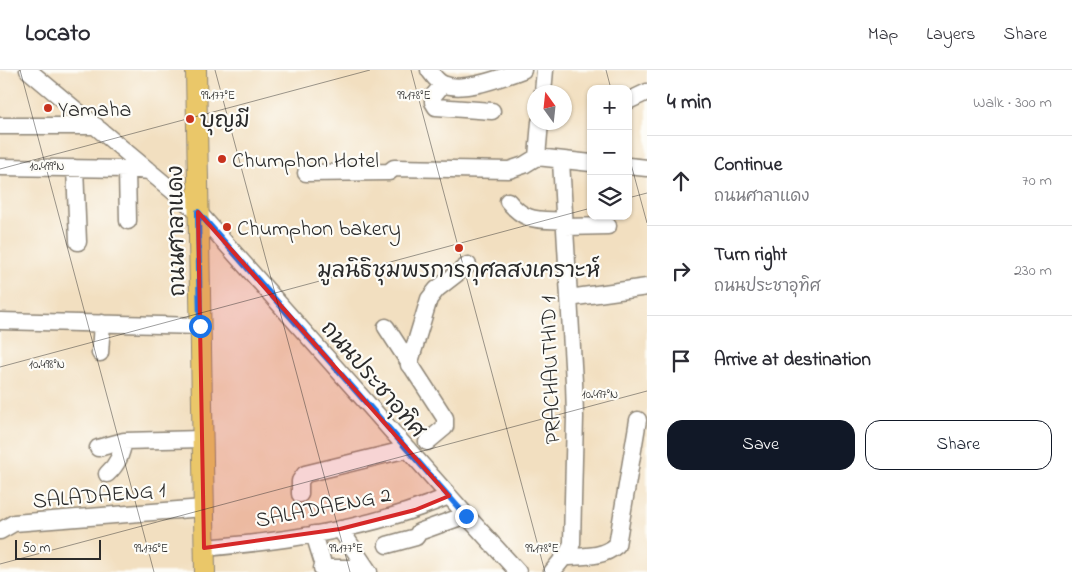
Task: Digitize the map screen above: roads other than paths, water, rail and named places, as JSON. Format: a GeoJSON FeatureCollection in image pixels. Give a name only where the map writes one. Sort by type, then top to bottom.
{"type":"FeatureCollection","features":[{"type":"Feature","properties":{"kind":"main road","name":"ถนนศาลาแดง"},"geometry":{"type":"LineString","coordinates":[[196,70],[204,572]]}},
{"type":"Feature","properties":{"kind":"street","name":"ถนนประชาอุทิศ"},"geometry":{"type":"LineString","coordinates":[[28,70],[198,212],[417,448],[449,496],[518,572]]}},
{"type":"Feature","properties":{"kind":"street"},"geometry":{"type":"LineString","coordinates":[[429,70],[443,84],[456,86],[484,76],[523,70]]}},
{"type":"Feature","properties":{"kind":"street"},"geometry":{"type":"LineString","coordinates":[[544,85],[545,70]]}},
{"type":"Feature","properties":{"kind":"street"},"geometry":{"type":"LineString","coordinates":[[443,84],[433,96],[433,102],[436,107],[492,111]]}},
{"type":"Feature","properties":{"kind":"street"},"geometry":{"type":"LineString","coordinates":[[632,98],[647,92]]}},
{"type":"Feature","properties":{"kind":"street"},"geometry":{"type":"LineString","coordinates":[[0,126],[96,126]]}},
{"type":"Feature","properties":{"kind":"street"},"geometry":{"type":"LineString","coordinates":[[536,157],[539,130]]}},
{"type":"Feature","properties":{"kind":"street"},"geometry":{"type":"LineString","coordinates":[[306,173],[389,172],[394,168],[509,170],[524,165],[536,157],[587,163]]}},
{"type":"Feature","properties":{"kind":"street","name":"PRACHAUTHID 1"},"geometry":{"type":"LineString","coordinates":[[552,572],[565,557],[572,543],[575,417],[561,161]]}},
{"type":"Feature","properties":{"kind":"street"},"geometry":{"type":"LineString","coordinates":[[632,166],[647,168]]}},
{"type":"Feature","properties":{"kind":"street"},"geometry":{"type":"LineString","coordinates":[[0,167],[150,171]]}},
{"type":"Feature","properties":{"kind":"street"},"geometry":{"type":"LineString","coordinates":[[75,168],[78,242]]}},
{"type":"Feature","properties":{"kind":"street"},"geometry":{"type":"LineString","coordinates":[[127,169],[128,221]]}},
{"type":"Feature","properties":{"kind":"street"},"geometry":{"type":"LineString","coordinates":[[508,201],[517,212],[528,219],[565,224],[608,226]]}},
{"type":"Feature","properties":{"kind":"street"},"geometry":{"type":"LineString","coordinates":[[409,365],[429,299],[437,289],[468,265]]}},
{"type":"Feature","properties":{"kind":"street"},"geometry":{"type":"LineString","coordinates":[[568,298],[647,287]]}},
{"type":"Feature","properties":{"kind":"street"},"geometry":{"type":"LineString","coordinates":[[0,321],[200,326]]}},
{"type":"Feature","properties":{"kind":"street"},"geometry":{"type":"LineString","coordinates":[[100,353],[102,323]]}},
{"type":"Feature","properties":{"kind":"street"},"geometry":{"type":"LineString","coordinates":[[300,494],[300,481],[305,474],[417,448],[445,427],[445,418],[386,327]]}},
{"type":"Feature","properties":{"kind":"street"},"geometry":{"type":"LineString","coordinates":[[565,557],[598,556],[609,552],[617,545],[638,420]]}},
{"type":"Feature","properties":{"kind":"street"},"geometry":{"type":"LineString","coordinates":[[98,448],[124,441],[202,438]]}},
{"type":"Feature","properties":{"kind":"street"},"geometry":{"type":"LineString","coordinates":[[107,474],[116,466],[124,441]]}},
{"type":"Feature","properties":{"kind":"street","name":"SALADAENG 2"},"geometry":{"type":"LineString","coordinates":[[204,548],[267,542],[340,529],[415,510],[449,496]]}},
{"type":"Feature","properties":{"kind":"street","name":"SALADAENG 1"},"geometry":{"type":"LineString","coordinates":[[0,531],[14,523],[203,508]]}},
{"type":"Feature","properties":{"kind":"street"},"geometry":{"type":"LineString","coordinates":[[387,545],[416,538],[420,532],[466,516]]}},
{"type":"Feature","properties":{"kind":"street"},"geometry":{"type":"LineString","coordinates":[[340,529],[368,570]]}},
{"type":"Feature","properties":{"kind":"street"},"geometry":{"type":"LineString","coordinates":[[314,534],[322,564],[368,570]]}},
{"type":"Feature","properties":{"kind":"place","name":"Yamaha"},"geometry":{"type":"Point","coordinates":[48,108]}},
{"type":"Feature","properties":{"kind":"place","name":"บุญมี"},"geometry":{"type":"Point","coordinates":[190,119]}},
{"type":"Feature","properties":{"kind":"place","name":"Chumphon Hotel"},"geometry":{"type":"Point","coordinates":[222,159]}},
{"type":"Feature","properties":{"kind":"place","name":"Chumphon bakery"},"geometry":{"type":"Point","coordinates":[227,227]}},
{"type":"Feature","properties":{"kind":"place","name":"มูลนิธิชุมพรการกุศลสงเคราะห์"},"geometry":{"type":"Point","coordinates":[459,248]}}]}
